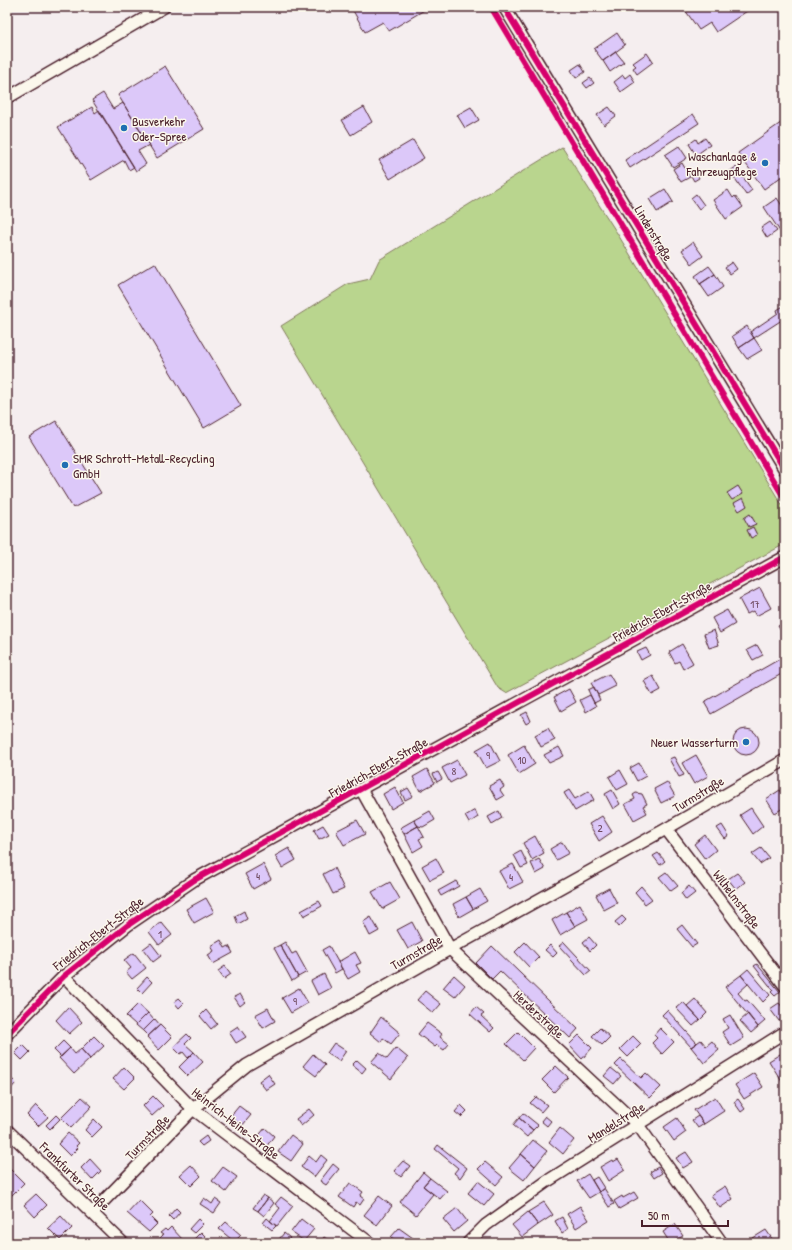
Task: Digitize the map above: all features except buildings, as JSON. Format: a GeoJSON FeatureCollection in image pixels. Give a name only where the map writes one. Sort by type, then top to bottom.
{"type":"FeatureCollection","features":[{"type":"Feature","properties":{"kind":"street"},"geometry":{"type":"LineString","coordinates":[[7,98],[164,7]]}},
{"type":"Feature","properties":{"kind":"street","name":"Lindenstraße"},"geometry":{"type":"LineString","coordinates":[[504,7],[785,470]]}},
{"type":"Feature","properties":{"kind":"street","name":"Friedrich-Ebert-Straße"},"geometry":{"type":"LineString","coordinates":[[7,1034],[64,976],[128,925],[194,880],[785,557]]}},
{"type":"Feature","properties":{"kind":"street","name":"Turmstraße"},"geometry":{"type":"LineString","coordinates":[[92,1213],[193,1109],[247,1066],[450,949],[666,829],[785,760]]}},
{"type":"Feature","properties":{"kind":"street","name":"Herderstraße"},"geometry":{"type":"LineString","coordinates":[[361,788],[450,949],[638,1125],[722,1243]]}},
{"type":"Feature","properties":{"kind":"street","name":"Wilhelmstraße"},"geometry":{"type":"LineString","coordinates":[[666,829],[785,986]]}},
{"type":"Feature","properties":{"kind":"street","name":"Heinrich-Heine-Straße"},"geometry":{"type":"LineString","coordinates":[[64,976],[193,1109],[370,1243]]}},
{"type":"Feature","properties":{"kind":"street","name":"Mandelstraße"},"geometry":{"type":"LineString","coordinates":[[468,1243],[486,1225],[546,1182],[785,1032]]}},
{"type":"Feature","properties":{"kind":"street","name":"Frankfurter Straße"},"geometry":{"type":"LineString","coordinates":[[7,1130],[123,1243]]}},
{"type":"Feature","properties":{"kind":"green space"},"geometry":{"type":"Polygon","coordinates":[[[562,147],[617,233],[785,510],[785,544],[506,693],[498,688],[281,326],[348,284],[370,279],[379,260],[562,147]]]}},
{"type":"Feature","properties":{"kind":"cycle path"},"geometry":{"type":"LineString","coordinates":[[491,7],[785,499]]}},
{"type":"Feature","properties":{"kind":"cycle path"},"geometry":{"type":"LineString","coordinates":[[504,7],[785,470]]}},
{"type":"Feature","properties":{"kind":"cycle path"},"geometry":{"type":"LineString","coordinates":[[7,1034],[64,976],[128,925],[194,880],[785,557]]}},
{"type":"Feature","properties":{"kind":"place","name":"Busverkehr Oder-Spree"},"geometry":{"type":"Point","coordinates":[124,128]}},
{"type":"Feature","properties":{"kind":"place","name":"Waschanlage & Fahrzeugpflege"},"geometry":{"type":"Point","coordinates":[765,163]}},
{"type":"Feature","properties":{"kind":"place","name":"SMR Schrott-Metall-Recycling GmbH"},"geometry":{"type":"Point","coordinates":[65,465]}},
{"type":"Feature","properties":{"kind":"place","name":"Neuer Wasserturm"},"geometry":{"type":"Point","coordinates":[746,742]}}]}
